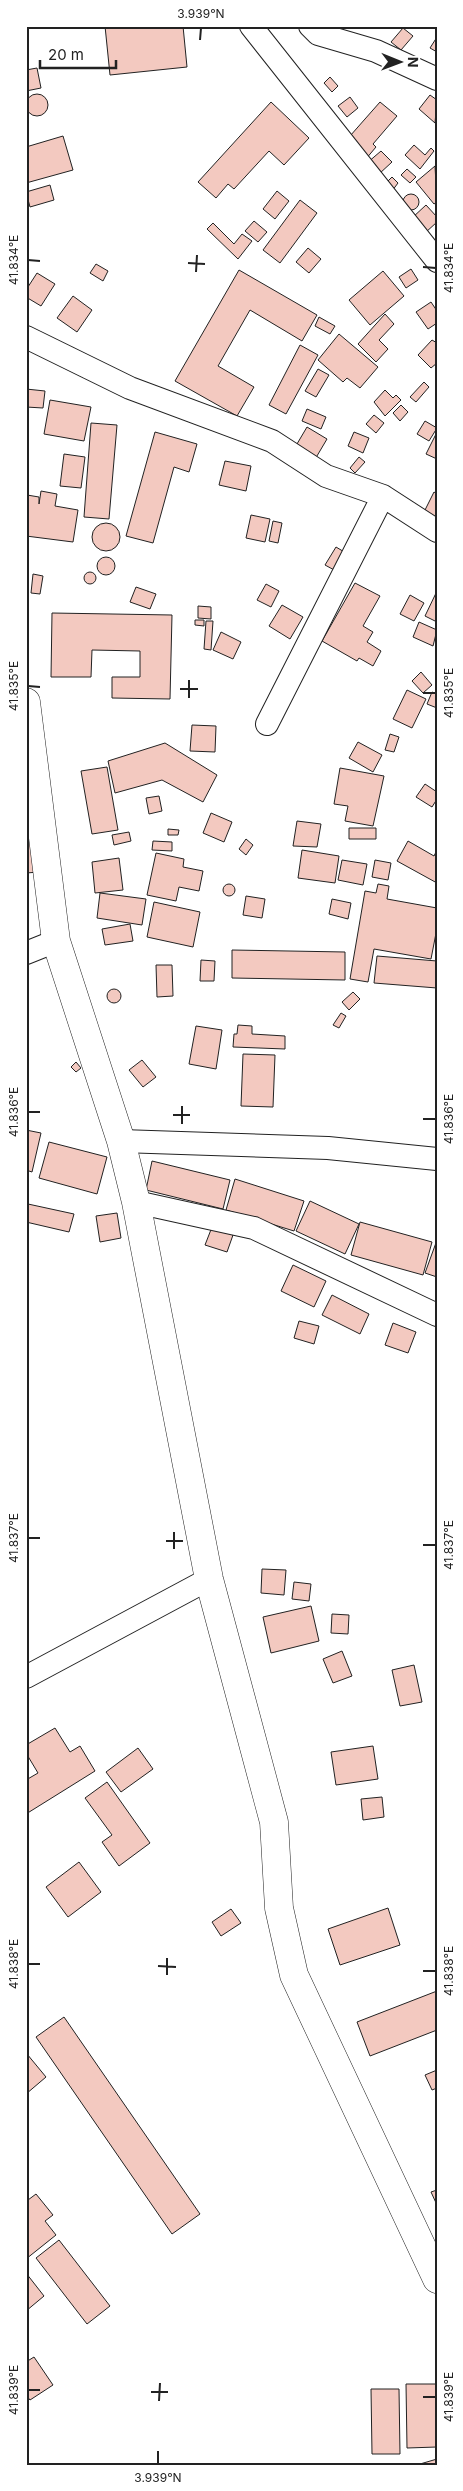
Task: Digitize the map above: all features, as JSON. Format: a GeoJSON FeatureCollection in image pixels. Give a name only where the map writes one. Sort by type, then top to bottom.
{"type":"FeatureCollection","features":[{"type":"Feature","properties":{"kind":"main road"},"geometry":{"type":"LineString","coordinates":[[26,702],[56,941],[122,1141],[136,1202],[209,1579],[274,1822],[279,1908],[294,1975],[437,2279]]}},
{"type":"Feature","properties":{"kind":"street"},"geometry":{"type":"LineString","coordinates":[[250,26],[437,261]]}},
{"type":"Feature","properties":{"kind":"street"},"geometry":{"type":"LineString","coordinates":[[310,26],[318,34],[376,51],[437,79]]}},
{"type":"Feature","properties":{"kind":"street"},"geometry":{"type":"LineString","coordinates":[[26,338],[130,388],[272,441],[326,476],[383,496],[437,531]]}},
{"type":"Feature","properties":{"kind":"street"},"geometry":{"type":"LineString","coordinates":[[267,724],[383,496]]}},
{"type":"Feature","properties":{"kind":"street"},"geometry":{"type":"LineString","coordinates":[[26,953],[56,941]]}},
{"type":"Feature","properties":{"kind":"street"},"geometry":{"type":"LineString","coordinates":[[122,1141],[328,1148],[437,1159]]}},
{"type":"Feature","properties":{"kind":"street"},"geometry":{"type":"LineString","coordinates":[[136,1202],[254,1228],[437,1315]]}},
{"type":"Feature","properties":{"kind":"street"},"geometry":{"type":"LineString","coordinates":[[26,1677],[209,1579]]}},
{"type":"Feature","properties":{"kind":"building"},"geometry":{"type":"Polygon","coordinates":[[[105,26],[183,26],[187,67],[110,75],[105,26]]]}},
{"type":"Feature","properties":{"kind":"building"},"geometry":{"type":"Polygon","coordinates":[[[403,28],[413,36],[401,50],[391,42],[403,28]]]}},
{"type":"Feature","properties":{"kind":"building"},"geometry":{"type":"Polygon","coordinates":[[[437,37],[437,52],[430,48],[437,37]]]}},
{"type":"Feature","properties":{"kind":"building"},"geometry":{"type":"Polygon","coordinates":[[[37,68],[41,88],[26,91],[26,70],[37,68]]]}},
{"type":"Feature","properties":{"kind":"building"},"geometry":{"type":"Polygon","coordinates":[[[330,77],[338,86],[332,92],[324,83],[330,77]]]}},
{"type":"Feature","properties":{"kind":"building"},"geometry":{"type":"Polygon","coordinates":[[[37,94],[45,97],[48,105],[45,113],[37,116],[29,113],[26,105],[29,97],[37,94]]]}},
{"type":"Feature","properties":{"kind":"building"},"geometry":{"type":"Polygon","coordinates":[[[430,95],[437,100],[435,123],[419,109],[430,95]]]}},
{"type":"Feature","properties":{"kind":"building"},"geometry":{"type":"Polygon","coordinates":[[[350,97],[358,108],[347,117],[338,106],[350,97]]]}},
{"type":"Feature","properties":{"kind":"building"},"geometry":{"type":"Polygon","coordinates":[[[271,102],[309,138],[284,165],[269,151],[234,189],[228,184],[216,198],[198,182],[271,102]]]}},
{"type":"Feature","properties":{"kind":"building"},"geometry":{"type":"Polygon","coordinates":[[[380,102],[397,116],[373,144],[376,147],[365,160],[350,136],[380,102]]]}},
{"type":"Feature","properties":{"kind":"building"},"geometry":{"type":"Polygon","coordinates":[[[63,136],[73,170],[26,183],[26,147],[63,136]]]}},
{"type":"Feature","properties":{"kind":"building"},"geometry":{"type":"Polygon","coordinates":[[[414,145],[425,155],[431,148],[434,151],[420,169],[405,155],[414,145]]]}},
{"type":"Feature","properties":{"kind":"building"},"geometry":{"type":"Polygon","coordinates":[[[381,151],[392,162],[379,174],[367,163],[381,151]]]}},
{"type":"Feature","properties":{"kind":"building"},"geometry":{"type":"Polygon","coordinates":[[[435,166],[437,202],[434,204],[416,182],[435,166]]]}},
{"type":"Feature","properties":{"kind":"building"},"geometry":{"type":"Polygon","coordinates":[[[407,169],[416,177],[410,183],[401,175],[407,169]]]}},
{"type":"Feature","properties":{"kind":"building"},"geometry":{"type":"Polygon","coordinates":[[[392,177],[398,183],[392,191],[385,184],[392,177]]]}},
{"type":"Feature","properties":{"kind":"building"},"geometry":{"type":"Polygon","coordinates":[[[50,185],[54,200],[30,207],[26,192],[50,185]]]}},
{"type":"Feature","properties":{"kind":"building"},"geometry":{"type":"Polygon","coordinates":[[[277,191],[289,201],[275,219],[263,209],[277,191]]]}},
{"type":"Feature","properties":{"kind":"building"},"geometry":{"type":"Polygon","coordinates":[[[408,194],[414,194],[419,199],[417,208],[408,210],[403,205],[403,199],[408,194]]]}},
{"type":"Feature","properties":{"kind":"building"},"geometry":{"type":"Polygon","coordinates":[[[300,200],[317,213],[280,263],[263,250],[300,200]]]}},
{"type":"Feature","properties":{"kind":"building"},"geometry":{"type":"Polygon","coordinates":[[[426,205],[437,217],[437,222],[425,233],[412,218],[426,205]]]}},
{"type":"Feature","properties":{"kind":"building"},"geometry":{"type":"Polygon","coordinates":[[[254,221],[267,232],[258,242],[245,231],[254,221]]]}},
{"type":"Feature","properties":{"kind":"building"},"geometry":{"type":"Polygon","coordinates":[[[213,223],[234,244],[242,234],[252,241],[238,259],[207,229],[213,223]]]}},
{"type":"Feature","properties":{"kind":"building"},"geometry":{"type":"Polygon","coordinates":[[[308,248],[321,259],[309,273],[296,262],[308,248]]]}},
{"type":"Feature","properties":{"kind":"building"},"geometry":{"type":"Polygon","coordinates":[[[96,264],[108,271],[103,281],[90,273],[96,264]]]}},
{"type":"Feature","properties":{"kind":"building"},"geometry":{"type":"Polygon","coordinates":[[[411,269],[418,280],[406,288],[399,277],[411,269]]]}},
{"type":"Feature","properties":{"kind":"building"},"geometry":{"type":"Polygon","coordinates":[[[239,270],[317,315],[302,341],[250,310],[218,366],[254,387],[237,416],[175,381],[239,270]]]}},
{"type":"Feature","properties":{"kind":"building"},"geometry":{"type":"Polygon","coordinates":[[[383,271],[404,296],[370,325],[349,300],[383,271]]]}},
{"type":"Feature","properties":{"kind":"building"},"geometry":{"type":"Polygon","coordinates":[[[37,273],[55,284],[41,306],[26,297],[26,290],[37,273]]]}},
{"type":"Feature","properties":{"kind":"building"},"geometry":{"type":"Polygon","coordinates":[[[73,296],[92,310],[77,332],[57,318],[73,296]]]}},
{"type":"Feature","properties":{"kind":"building"},"geometry":{"type":"Polygon","coordinates":[[[431,302],[437,311],[437,323],[428,329],[416,312],[431,302]]]}},
{"type":"Feature","properties":{"kind":"building"},"geometry":{"type":"Polygon","coordinates":[[[385,314],[394,324],[379,340],[388,349],[376,362],[358,344],[385,314]]]}},
{"type":"Feature","properties":{"kind":"building"},"geometry":{"type":"Polygon","coordinates":[[[319,317],[335,326],[330,334],[315,326],[319,317]]]}},
{"type":"Feature","properties":{"kind":"building"},"geometry":{"type":"Polygon","coordinates":[[[339,334],[378,367],[360,388],[347,378],[343,382],[318,360],[339,334]]]}},
{"type":"Feature","properties":{"kind":"building"},"geometry":{"type":"Polygon","coordinates":[[[432,340],[437,343],[437,363],[431,368],[418,355],[432,340]]]}},
{"type":"Feature","properties":{"kind":"building"},"geometry":{"type":"Polygon","coordinates":[[[300,345],[318,355],[286,414],[269,405],[300,345]]]}},
{"type":"Feature","properties":{"kind":"building"},"geometry":{"type":"Polygon","coordinates":[[[318,369],[329,375],[316,397],[305,391],[318,369]]]}},
{"type":"Feature","properties":{"kind":"building"},"geometry":{"type":"Polygon","coordinates":[[[424,382],[429,387],[416,402],[410,397],[424,382]]]}},
{"type":"Feature","properties":{"kind":"building"},"geometry":{"type":"Polygon","coordinates":[[[26,389],[45,391],[43,408],[26,407],[26,389]]]}},
{"type":"Feature","properties":{"kind":"building"},"geometry":{"type":"Polygon","coordinates":[[[385,390],[393,398],[396,395],[401,400],[385,416],[374,402],[385,390]]]}},
{"type":"Feature","properties":{"kind":"building"},"geometry":{"type":"Polygon","coordinates":[[[50,400],[91,407],[84,441],[44,434],[50,400]]]}},
{"type":"Feature","properties":{"kind":"building"},"geometry":{"type":"Polygon","coordinates":[[[401,405],[408,412],[400,421],[393,413],[401,405]]]}},
{"type":"Feature","properties":{"kind":"building"},"geometry":{"type":"Polygon","coordinates":[[[307,409],[326,417],[321,429],[302,421],[307,409]]]}},
{"type":"Feature","properties":{"kind":"building"},"geometry":{"type":"Polygon","coordinates":[[[374,415],[384,423],[376,433],[366,424],[374,415]]]}},
{"type":"Feature","properties":{"kind":"building"},"geometry":{"type":"Polygon","coordinates":[[[425,421],[437,428],[429,441],[417,434],[425,421]]]}},
{"type":"Feature","properties":{"kind":"building"},"geometry":{"type":"Polygon","coordinates":[[[91,423],[117,425],[109,519],[84,517],[91,423]]]}},
{"type":"Feature","properties":{"kind":"building"},"geometry":{"type":"Polygon","coordinates":[[[307,427],[327,439],[314,461],[294,449],[307,427]]]}},
{"type":"Feature","properties":{"kind":"building"},"geometry":{"type":"Polygon","coordinates":[[[155,432],[197,444],[189,472],[174,467],[153,543],[126,536],[155,432]]]}},
{"type":"Feature","properties":{"kind":"building"},"geometry":{"type":"Polygon","coordinates":[[[354,432],[369,438],[363,453],[348,446],[354,432]]]}},
{"type":"Feature","properties":{"kind":"building"},"geometry":{"type":"Polygon","coordinates":[[[437,432],[437,459],[426,454],[437,432]]]}},
{"type":"Feature","properties":{"kind":"building"},"geometry":{"type":"Polygon","coordinates":[[[64,454],[85,457],[81,488],[60,486],[64,454]]]}},
{"type":"Feature","properties":{"kind":"building"},"geometry":{"type":"Polygon","coordinates":[[[359,457],[365,462],[355,473],[350,468],[359,457]]]}},
{"type":"Feature","properties":{"kind":"building"},"geometry":{"type":"Polygon","coordinates":[[[225,461],[251,466],[246,491],[219,485],[225,461]]]}},
{"type":"Feature","properties":{"kind":"building"},"geometry":{"type":"Polygon","coordinates":[[[41,491],[57,494],[55,506],[78,510],[73,542],[26,536],[27,495],[39,497],[39,504],[41,491]]]}},
{"type":"Feature","properties":{"kind":"building"},"geometry":{"type":"Polygon","coordinates":[[[434,492],[437,494],[437,518],[423,514],[434,492]]]}},
{"type":"Feature","properties":{"kind":"building"},"geometry":{"type":"Polygon","coordinates":[[[251,515],[270,519],[265,542],[246,538],[251,515]]]}},
{"type":"Feature","properties":{"kind":"building"},"geometry":{"type":"Polygon","coordinates":[[[273,521],[282,523],[278,543],[269,541],[273,521]]]}},
{"type":"Feature","properties":{"kind":"building"},"geometry":{"type":"Polygon","coordinates":[[[106,523],[116,527],[120,537],[116,547],[106,551],[96,547],[92,537],[96,527],[106,523]]]}},
{"type":"Feature","properties":{"kind":"building"},"geometry":{"type":"Polygon","coordinates":[[[336,547],[346,553],[336,571],[325,565],[336,547]]]}},
{"type":"Feature","properties":{"kind":"building"},"geometry":{"type":"Polygon","coordinates":[[[102,557],[110,557],[115,562],[113,573],[102,575],[97,570],[97,562],[102,557]]]}},
{"type":"Feature","properties":{"kind":"building"},"geometry":{"type":"Polygon","coordinates":[[[88,572],[92,572],[96,578],[92,584],[88,584],[84,580],[84,576],[88,572]]]}},
{"type":"Feature","properties":{"kind":"building"},"geometry":{"type":"Polygon","coordinates":[[[33,574],[43,576],[40,594],[31,593],[33,574]]]}},
{"type":"Feature","properties":{"kind":"building"},"geometry":{"type":"Polygon","coordinates":[[[355,583],[380,596],[363,626],[373,632],[367,642],[381,651],[373,666],[359,658],[357,661],[322,641],[355,583]]]}},
{"type":"Feature","properties":{"kind":"building"},"geometry":{"type":"Polygon","coordinates":[[[266,584],[279,591],[271,607],[257,600],[266,584]]]}},
{"type":"Feature","properties":{"kind":"building"},"geometry":{"type":"Polygon","coordinates":[[[136,587],[156,594],[150,609],[130,602],[136,587]]]}},
{"type":"Feature","properties":{"kind":"building"},"geometry":{"type":"Polygon","coordinates":[[[437,591],[437,622],[425,616],[437,591]]]}},
{"type":"Feature","properties":{"kind":"building"},"geometry":{"type":"Polygon","coordinates":[[[410,595],[424,603],[414,621],[400,614],[410,595]]]}},
{"type":"Feature","properties":{"kind":"building"},"geometry":{"type":"Polygon","coordinates":[[[282,605],[303,617],[290,639],[269,626],[282,605]]]}},
{"type":"Feature","properties":{"kind":"building"},"geometry":{"type":"Polygon","coordinates":[[[198,606],[211,607],[211,619],[198,618],[198,606]]]}},
{"type":"Feature","properties":{"kind":"building"},"geometry":{"type":"Polygon","coordinates":[[[52,613],[172,615],[170,699],[112,698],[112,677],[140,677],[140,651],[92,650],[91,677],[51,677],[52,613]]]}},
{"type":"Feature","properties":{"kind":"building"},"geometry":{"type":"Polygon","coordinates":[[[195,620],[204,620],[204,626],[195,625],[195,620]]]}},
{"type":"Feature","properties":{"kind":"building"},"geometry":{"type":"Polygon","coordinates":[[[206,621],[213,621],[211,650],[204,649],[206,621]]]}},
{"type":"Feature","properties":{"kind":"building"},"geometry":{"type":"Polygon","coordinates":[[[419,622],[437,630],[433,646],[413,637],[419,622]]]}},
{"type":"Feature","properties":{"kind":"building"},"geometry":{"type":"Polygon","coordinates":[[[221,632],[241,642],[233,659],[213,650],[221,632]]]}},
{"type":"Feature","properties":{"kind":"building"},"geometry":{"type":"Polygon","coordinates":[[[421,672],[432,685],[423,693],[412,681],[421,672]]]}},
{"type":"Feature","properties":{"kind":"building"},"geometry":{"type":"Polygon","coordinates":[[[407,690],[426,699],[412,728],[393,719],[407,690]]]}},
{"type":"Feature","properties":{"kind":"building"},"geometry":{"type":"Polygon","coordinates":[[[432,692],[437,694],[437,708],[427,704],[432,692]]]}},
{"type":"Feature","properties":{"kind":"building"},"geometry":{"type":"Polygon","coordinates":[[[192,725],[216,726],[215,752],[190,751],[192,725]]]}},
{"type":"Feature","properties":{"kind":"building"},"geometry":{"type":"Polygon","coordinates":[[[390,734],[399,737],[394,752],[385,750],[390,734]]]}},
{"type":"Feature","properties":{"kind":"building"},"geometry":{"type":"Polygon","coordinates":[[[358,742],[382,755],[373,772],[349,758],[358,742]]]}},
{"type":"Feature","properties":{"kind":"building"},"geometry":{"type":"Polygon","coordinates":[[[165,743],[217,775],[203,802],[162,780],[115,793],[108,761],[165,743]]]}},
{"type":"Feature","properties":{"kind":"building"},"geometry":{"type":"Polygon","coordinates":[[[107,767],[118,830],[92,834],[81,771],[107,767]]]}},
{"type":"Feature","properties":{"kind":"building"},"geometry":{"type":"Polygon","coordinates":[[[340,768],[384,776],[373,826],[345,821],[348,806],[334,804],[340,768]]]}},
{"type":"Feature","properties":{"kind":"building"},"geometry":{"type":"Polygon","coordinates":[[[425,784],[437,792],[437,799],[432,807],[416,797],[425,784]]]}},
{"type":"Feature","properties":{"kind":"building"},"geometry":{"type":"Polygon","coordinates":[[[26,786],[39,872],[26,873],[26,786]]]}},
{"type":"Feature","properties":{"kind":"building"},"geometry":{"type":"Polygon","coordinates":[[[159,796],[162,811],[149,814],[146,798],[159,796]]]}},
{"type":"Feature","properties":{"kind":"building"},"geometry":{"type":"Polygon","coordinates":[[[211,813],[232,822],[224,842],[203,833],[211,813]]]}},
{"type":"Feature","properties":{"kind":"building"},"geometry":{"type":"Polygon","coordinates":[[[297,821],[321,824],[317,847],[293,846],[297,821]]]}},
{"type":"Feature","properties":{"kind":"building"},"geometry":{"type":"Polygon","coordinates":[[[349,828],[376,828],[376,839],[349,839],[349,828]]]}},
{"type":"Feature","properties":{"kind":"building"},"geometry":{"type":"Polygon","coordinates":[[[168,829],[179,830],[178,835],[168,835],[168,829]]]}},
{"type":"Feature","properties":{"kind":"building"},"geometry":{"type":"Polygon","coordinates":[[[129,832],[131,841],[114,845],[112,835],[129,832]]]}},
{"type":"Feature","properties":{"kind":"building"},"geometry":{"type":"Polygon","coordinates":[[[246,839],[253,845],[246,855],[239,849],[246,839]]]}},
{"type":"Feature","properties":{"kind":"building"},"geometry":{"type":"Polygon","coordinates":[[[153,841],[172,842],[172,851],[152,850],[153,841]]]}},
{"type":"Feature","properties":{"kind":"building"},"geometry":{"type":"Polygon","coordinates":[[[408,841],[434,856],[437,850],[437,883],[397,861],[408,841]]]}},
{"type":"Feature","properties":{"kind":"building"},"geometry":{"type":"Polygon","coordinates":[[[302,850],[339,856],[335,883],[298,878],[302,850]]]}},
{"type":"Feature","properties":{"kind":"building"},"geometry":{"type":"Polygon","coordinates":[[[156,853],[184,859],[183,867],[203,871],[199,891],[179,887],[176,901],[147,895],[156,853]]]}},
{"type":"Feature","properties":{"kind":"building"},"geometry":{"type":"Polygon","coordinates":[[[119,858],[123,890],[95,893],[92,862],[119,858]]]}},
{"type":"Feature","properties":{"kind":"building"},"geometry":{"type":"Polygon","coordinates":[[[342,860],[367,864],[363,885],[338,880],[342,860]]]}},
{"type":"Feature","properties":{"kind":"building"},"geometry":{"type":"Polygon","coordinates":[[[375,860],[391,863],[388,880],[372,877],[375,860]]]}},
{"type":"Feature","properties":{"kind":"building"},"geometry":{"type":"Polygon","coordinates":[[[227,884],[231,884],[235,890],[231,896],[227,896],[223,892],[223,888],[227,884]]]}},
{"type":"Feature","properties":{"kind":"building"},"geometry":{"type":"Polygon","coordinates":[[[378,884],[389,886],[387,899],[437,908],[437,928],[431,959],[374,949],[368,982],[350,979],[365,891],[376,893],[378,884]]]}},
{"type":"Feature","properties":{"kind":"building"},"geometry":{"type":"Polygon","coordinates":[[[100,893],[146,899],[142,925],[97,918],[100,893]]]}},
{"type":"Feature","properties":{"kind":"building"},"geometry":{"type":"Polygon","coordinates":[[[246,896],[265,899],[262,918],[243,915],[246,896]]]}},
{"type":"Feature","properties":{"kind":"building"},"geometry":{"type":"Polygon","coordinates":[[[332,899],[351,903],[348,919],[329,914],[332,899]]]}},
{"type":"Feature","properties":{"kind":"building"},"geometry":{"type":"Polygon","coordinates":[[[154,902],[200,912],[193,947],[147,937],[154,902]]]}},
{"type":"Feature","properties":{"kind":"building"},"geometry":{"type":"Polygon","coordinates":[[[130,924],[133,941],[105,945],[102,929],[130,924]]]}},
{"type":"Feature","properties":{"kind":"building"},"geometry":{"type":"Polygon","coordinates":[[[232,950],[345,952],[345,980],[232,978],[232,950]]]}},
{"type":"Feature","properties":{"kind":"building"},"geometry":{"type":"Polygon","coordinates":[[[377,956],[437,961],[437,988],[374,983],[377,956]]]}},
{"type":"Feature","properties":{"kind":"building"},"geometry":{"type":"Polygon","coordinates":[[[201,960],[215,961],[214,981],[200,981],[201,960]]]}},
{"type":"Feature","properties":{"kind":"building"},"geometry":{"type":"Polygon","coordinates":[[[156,965],[172,965],[173,996],[157,997],[156,965]]]}},
{"type":"Feature","properties":{"kind":"building"},"geometry":{"type":"Polygon","coordinates":[[[114,989],[119,991],[121,996],[119,1001],[114,1003],[109,1001],[107,996],[109,991],[114,989]]]}},
{"type":"Feature","properties":{"kind":"building"},"geometry":{"type":"Polygon","coordinates":[[[353,992],[360,999],[349,1010],[342,1002],[353,992]]]}},
{"type":"Feature","properties":{"kind":"building"},"geometry":{"type":"Polygon","coordinates":[[[341,1013],[346,1016],[339,1028],[333,1025],[341,1013]]]}},
{"type":"Feature","properties":{"kind":"building"},"geometry":{"type":"Polygon","coordinates":[[[238,1025],[252,1026],[252,1034],[285,1036],[285,1049],[233,1047],[234,1034],[237,1034],[238,1025]]]}},
{"type":"Feature","properties":{"kind":"building"},"geometry":{"type":"Polygon","coordinates":[[[196,1026],[222,1030],[216,1069],[189,1064],[196,1026]]]}},
{"type":"Feature","properties":{"kind":"building"},"geometry":{"type":"Polygon","coordinates":[[[243,1054],[275,1055],[273,1107],[241,1106],[243,1054]]]}},
{"type":"Feature","properties":{"kind":"building"},"geometry":{"type":"Polygon","coordinates":[[[142,1060],[156,1077],[143,1087],[129,1070],[142,1060]]]}},
{"type":"Feature","properties":{"kind":"building"},"geometry":{"type":"Polygon","coordinates":[[[76,1062],[81,1068],[76,1072],[71,1067],[76,1062]]]}},
{"type":"Feature","properties":{"kind":"building"},"geometry":{"type":"Polygon","coordinates":[[[26,1130],[41,1133],[32,1172],[26,1170],[26,1130]]]}},
{"type":"Feature","properties":{"kind":"building"},"geometry":{"type":"Polygon","coordinates":[[[49,1142],[107,1157],[97,1194],[39,1178],[49,1142]]]}},
{"type":"Feature","properties":{"kind":"building"},"geometry":{"type":"Polygon","coordinates":[[[152,1161],[230,1180],[223,1209],[146,1190],[152,1161]]]}},
{"type":"Feature","properties":{"kind":"building"},"geometry":{"type":"Polygon","coordinates":[[[235,1179],[304,1201],[294,1231],[226,1210],[235,1179]]]}},
{"type":"Feature","properties":{"kind":"building"},"geometry":{"type":"Polygon","coordinates":[[[310,1201],[359,1224],[345,1254],[296,1231],[310,1201]]]}},
{"type":"Feature","properties":{"kind":"building"},"geometry":{"type":"Polygon","coordinates":[[[28,1204],[74,1214],[69,1232],[26,1222],[28,1204]]]}},
{"type":"Feature","properties":{"kind":"building"},"geometry":{"type":"Polygon","coordinates":[[[117,1213],[121,1238],[100,1242],[96,1216],[117,1213]]]}},
{"type":"Feature","properties":{"kind":"building"},"geometry":{"type":"Polygon","coordinates":[[[360,1222],[432,1242],[423,1275],[351,1255],[360,1222]]]}},
{"type":"Feature","properties":{"kind":"building"},"geometry":{"type":"Polygon","coordinates":[[[212,1227],[233,1235],[227,1252],[205,1245],[212,1227]]]}},
{"type":"Feature","properties":{"kind":"building"},"geometry":{"type":"Polygon","coordinates":[[[437,1240],[437,1277],[425,1273],[437,1240]]]}},
{"type":"Feature","properties":{"kind":"building"},"geometry":{"type":"Polygon","coordinates":[[[293,1265],[326,1281],[314,1307],[281,1291],[293,1265]]]}},
{"type":"Feature","properties":{"kind":"building"},"geometry":{"type":"Polygon","coordinates":[[[332,1295],[369,1314],[360,1334],[322,1315],[332,1295]]]}},
{"type":"Feature","properties":{"kind":"building"},"geometry":{"type":"Polygon","coordinates":[[[299,1321],[319,1326],[314,1344],[294,1338],[299,1321]]]}},
{"type":"Feature","properties":{"kind":"building"},"geometry":{"type":"Polygon","coordinates":[[[393,1323],[416,1332],[408,1353],[385,1345],[393,1323]]]}},
{"type":"Feature","properties":{"kind":"building"},"geometry":{"type":"Polygon","coordinates":[[[262,1569],[286,1570],[284,1595],[261,1593],[262,1569]]]}},
{"type":"Feature","properties":{"kind":"building"},"geometry":{"type":"Polygon","coordinates":[[[294,1582],[311,1584],[309,1601],[292,1599],[294,1582]]]}},
{"type":"Feature","properties":{"kind":"building"},"geometry":{"type":"Polygon","coordinates":[[[311,1606],[319,1641],[271,1653],[263,1617],[311,1606]]]}},
{"type":"Feature","properties":{"kind":"building"},"geometry":{"type":"Polygon","coordinates":[[[332,1614],[349,1615],[348,1634],[331,1633],[332,1614]]]}},
{"type":"Feature","properties":{"kind":"building"},"geometry":{"type":"Polygon","coordinates":[[[342,1651],[352,1676],[333,1683],[323,1659],[342,1651]]]}},
{"type":"Feature","properties":{"kind":"building"},"geometry":{"type":"Polygon","coordinates":[[[414,1665],[422,1702],[400,1706],[392,1670],[414,1665]]]}},
{"type":"Feature","properties":{"kind":"building"},"geometry":{"type":"Polygon","coordinates":[[[55,1728],[70,1752],[80,1746],[95,1771],[26,1814],[26,1780],[38,1773],[26,1753],[26,1745],[55,1728]]]}},
{"type":"Feature","properties":{"kind":"building"},"geometry":{"type":"Polygon","coordinates":[[[373,1746],[378,1779],[336,1785],[331,1752],[373,1746]]]}},
{"type":"Feature","properties":{"kind":"building"},"geometry":{"type":"Polygon","coordinates":[[[138,1748],[153,1769],[121,1792],[106,1772],[138,1748]]]}},
{"type":"Feature","properties":{"kind":"building"},"geometry":{"type":"Polygon","coordinates":[[[107,1782],[150,1843],[119,1866],[102,1842],[112,1835],[85,1798],[107,1782]]]}},
{"type":"Feature","properties":{"kind":"building"},"geometry":{"type":"Polygon","coordinates":[[[382,1797],[384,1817],[363,1820],[361,1799],[382,1797]]]}},
{"type":"Feature","properties":{"kind":"building"},"geometry":{"type":"Polygon","coordinates":[[[79,1862],[101,1892],[68,1917],[46,1887],[79,1862]]]}},
{"type":"Feature","properties":{"kind":"building"},"geometry":{"type":"Polygon","coordinates":[[[388,1908],[400,1945],[340,1965],[328,1929],[388,1908]]]}},
{"type":"Feature","properties":{"kind":"building"},"geometry":{"type":"Polygon","coordinates":[[[231,1909],[241,1923],[221,1936],[212,1922],[231,1909]]]}},
{"type":"Feature","properties":{"kind":"building"},"geometry":{"type":"Polygon","coordinates":[[[437,1991],[437,2030],[370,2056],[357,2022],[437,1991]]]}},
{"type":"Feature","properties":{"kind":"building"},"geometry":{"type":"Polygon","coordinates":[[[64,2017],[200,2214],[172,2234],[36,2037],[64,2017]]]}},
{"type":"Feature","properties":{"kind":"building"},"geometry":{"type":"Polygon","coordinates":[[[26,2054],[46,2077],[26,2094],[26,2054]]]}},
{"type":"Feature","properties":{"kind":"building"},"geometry":{"type":"Polygon","coordinates":[[[437,2070],[437,2088],[432,2090],[425,2075],[437,2070]]]}},
{"type":"Feature","properties":{"kind":"building"},"geometry":{"type":"Polygon","coordinates":[[[437,2190],[437,2205],[431,2192],[437,2190]]]}},
{"type":"Feature","properties":{"kind":"building"},"geometry":{"type":"Polygon","coordinates":[[[36,2194],[53,2215],[45,2221],[56,2235],[26,2259],[26,2197],[28,2200],[36,2194]]]}},
{"type":"Feature","properties":{"kind":"building"},"geometry":{"type":"Polygon","coordinates":[[[59,2240],[110,2306],[87,2324],[36,2258],[59,2240]]]}},
{"type":"Feature","properties":{"kind":"building"},"geometry":{"type":"Polygon","coordinates":[[[26,2273],[44,2296],[26,2311],[26,2273]]]}},
{"type":"Feature","properties":{"kind":"building"},"geometry":{"type":"Polygon","coordinates":[[[34,2357],[53,2385],[30,2400],[26,2395],[26,2362],[34,2357]]]}},
{"type":"Feature","properties":{"kind":"building"},"geometry":{"type":"Polygon","coordinates":[[[406,2384],[437,2384],[437,2447],[407,2448],[406,2384]]]}},
{"type":"Feature","properties":{"kind":"building"},"geometry":{"type":"Polygon","coordinates":[[[371,2389],[399,2389],[400,2454],[372,2454],[371,2389]]]}},
{"type":"Feature","properties":{"kind":"building"},"geometry":{"type":"Polygon","coordinates":[[[437,2459],[437,2465],[420,2465],[420,2464],[437,2459]]]}}]}
